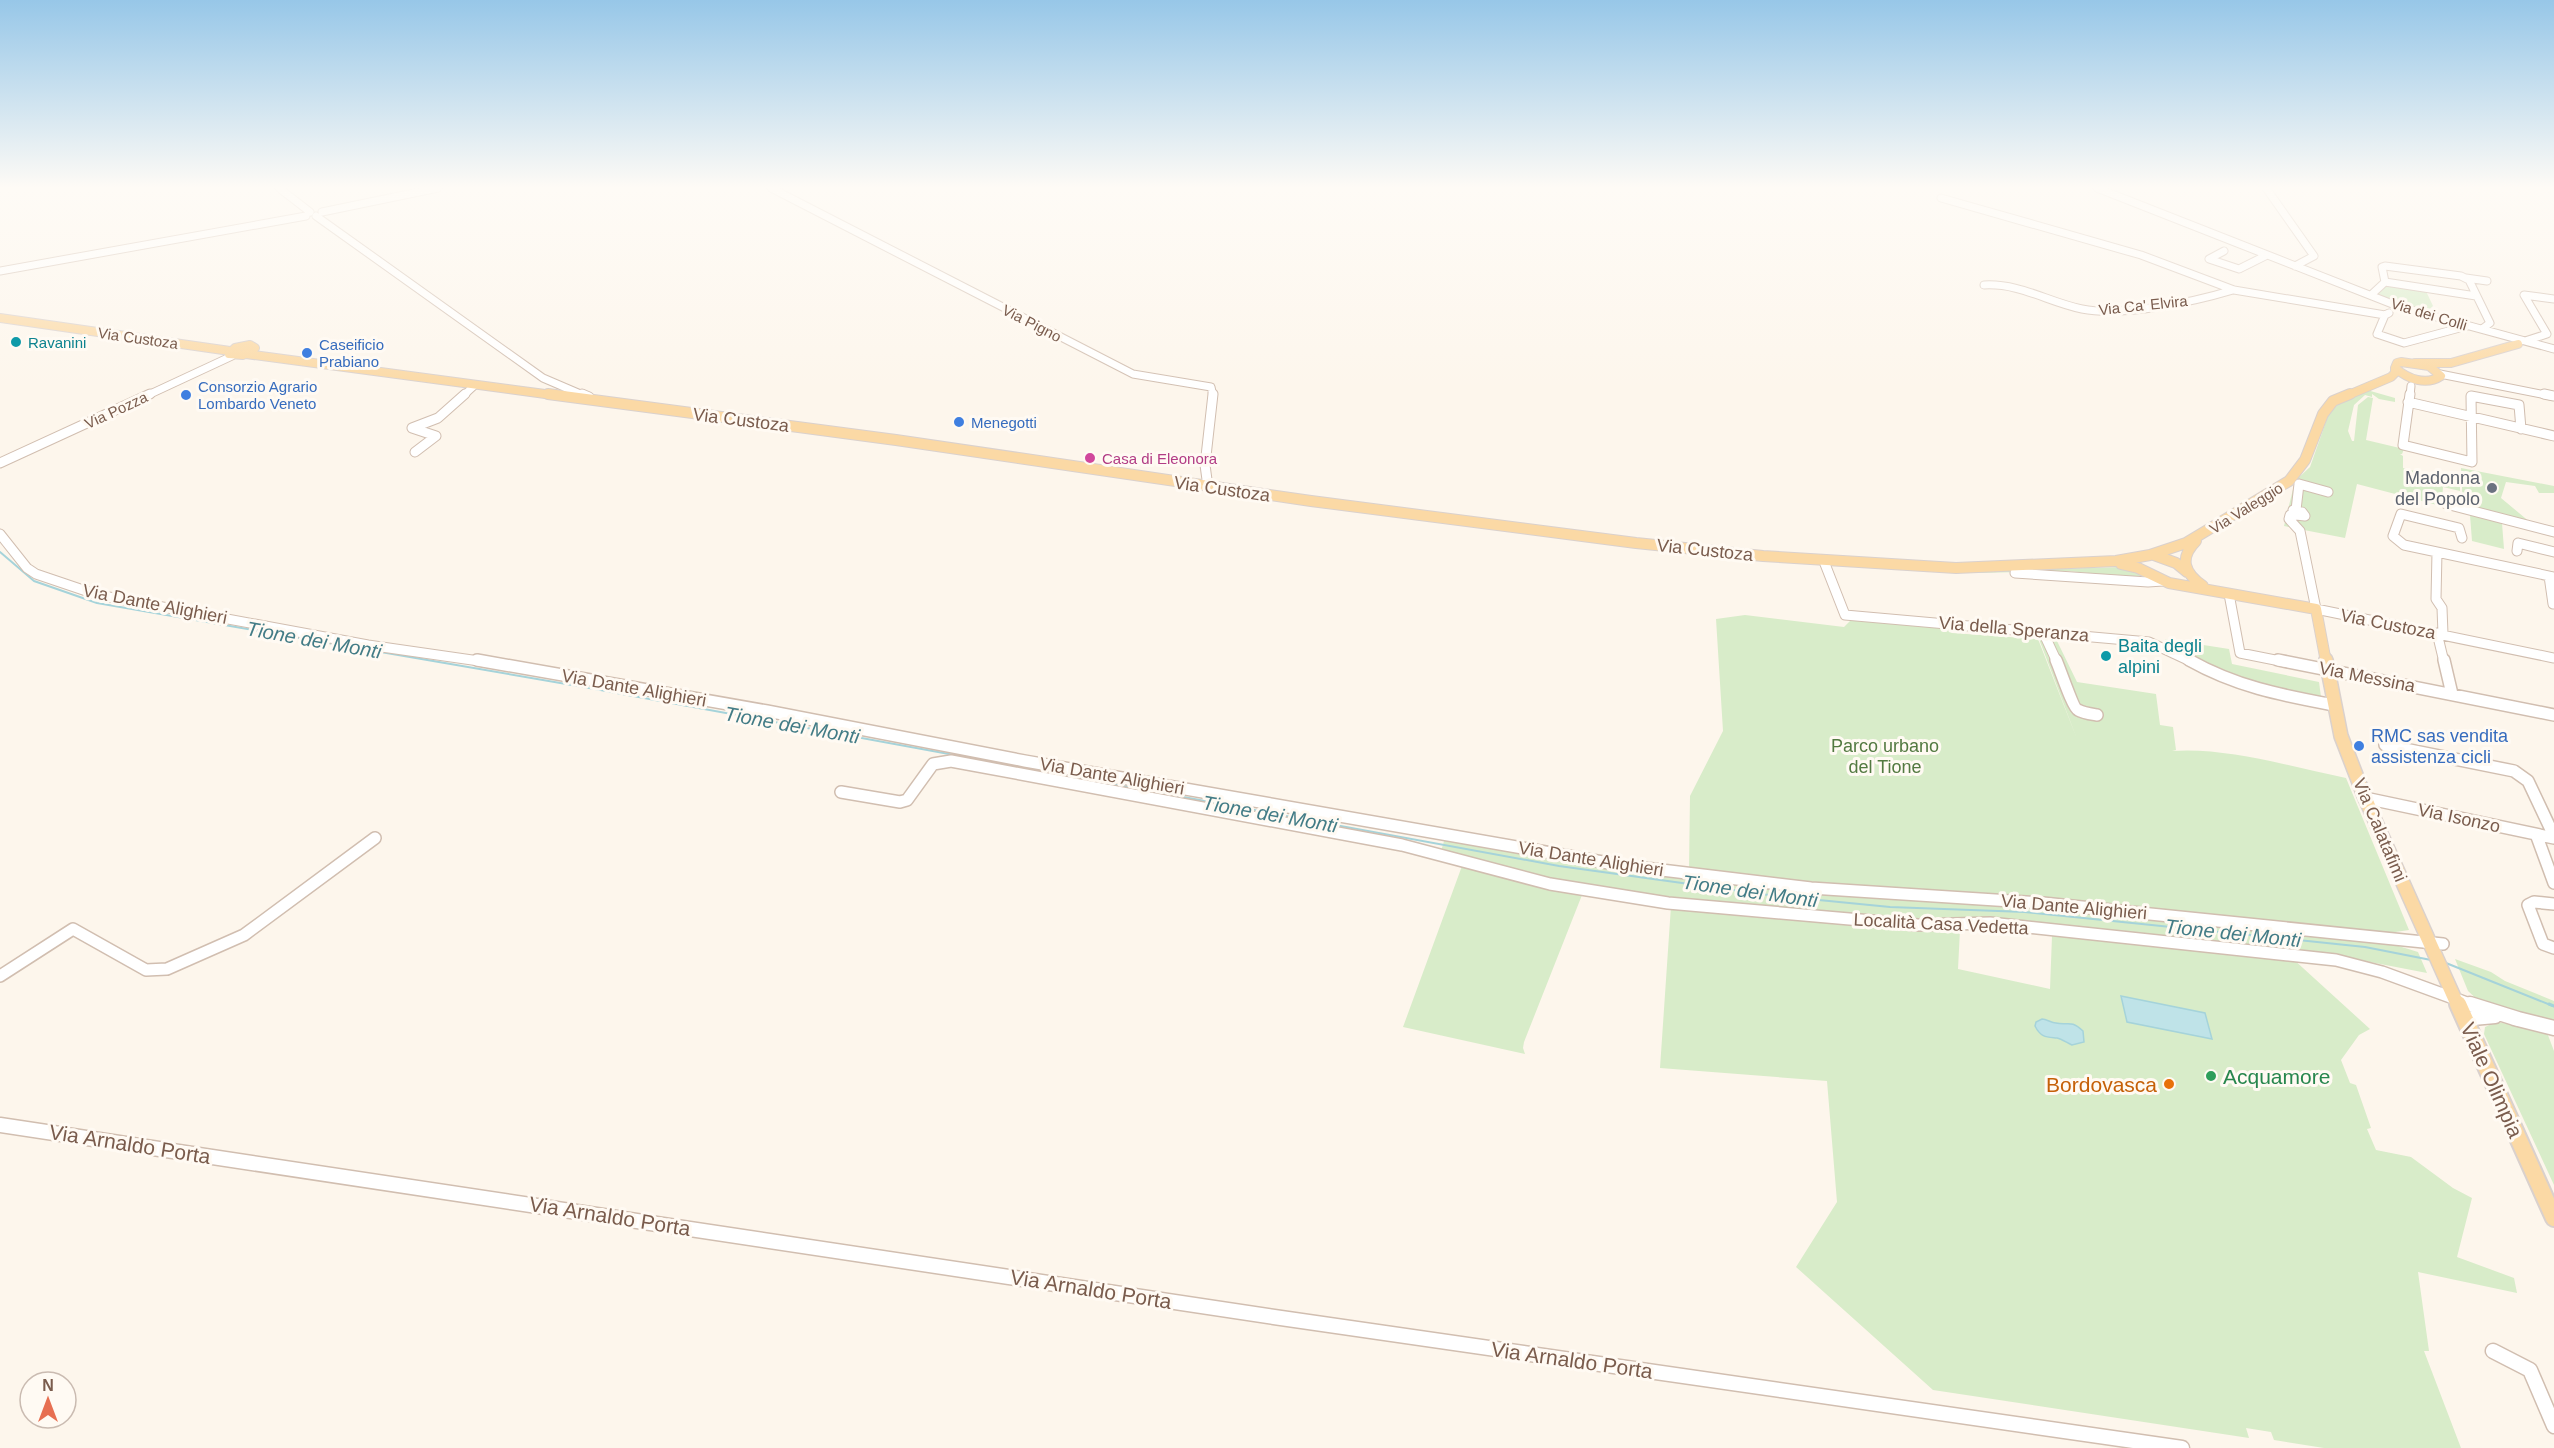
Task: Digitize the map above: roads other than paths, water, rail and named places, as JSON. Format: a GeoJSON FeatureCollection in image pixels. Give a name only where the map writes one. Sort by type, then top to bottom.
{"type":"FeatureCollection","features":[{"type":"Feature","properties":{"kind":"main road","name":"Via Custoza"},"geometry":{"type":"LineString","coordinates":[[0,318],[206,347],[244,350],[269,357],[531,393],[896,440],[1208,487],[1429,517],[1752,555],[1956,568],[2072,564],[2116,561],[2150,555],[2176,547],[2204,534]]}},
{"type":"Feature","properties":{"kind":"main road","name":"Via Valeggio"},"geometry":{"type":"LineString","coordinates":[[2380,382],[2440,373],[2521,343]]}},
{"type":"Feature","properties":{"kind":"main road","name":"Via Custoza"},"geometry":{"type":"LineString","coordinates":[[206,347],[231,353],[255,348],[269,357]]}},
{"type":"Feature","properties":{"kind":"main road","name":"Via Valeggio"},"geometry":{"type":"LineString","coordinates":[[2204,534],[2289,481],[2305,460],[2323,414],[2333,401],[2394,375],[2395,365],[2402,362],[2415,363],[2440,373]]}},
{"type":"Feature","properties":{"kind":"main road"},"geometry":{"type":"LineString","coordinates":[[2415,363],[2440,373]]}},
{"type":"Feature","properties":{"kind":"main road"},"geometry":{"type":"LineString","coordinates":[[2395,368],[2407,376],[2440,373]]}},
{"type":"Feature","properties":{"kind":"main road"},"geometry":{"type":"LineString","coordinates":[[2187,578],[2184,555],[2187,549],[2204,534]]}},
{"type":"Feature","properties":{"kind":"main road","name":"Via Custoza"},"geometry":{"type":"LineString","coordinates":[[2150,555],[2166,558],[2187,578]]}},
{"type":"Feature","properties":{"kind":"main road"},"geometry":{"type":"LineString","coordinates":[[2150,555],[2146,563],[2158,578]]}},
{"type":"Feature","properties":{"kind":"main road","name":"Via Custoza"},"geometry":{"type":"LineString","coordinates":[[2072,564],[2128,565],[2158,578],[2187,578],[2225,593],[2316,609]]}},
{"type":"Feature","properties":{"kind":"main road","name":"Via Calatafimi"},"geometry":{"type":"LineString","coordinates":[[2316,609],[2341,736],[2365,798],[2436,943]]}},
{"type":"Feature","properties":{"kind":"main road","name":"Viale Olimpia"},"geometry":{"type":"LineString","coordinates":[[2436,943],[2444,973],[2554,1218]]}},
{"type":"Feature","properties":{"kind":"street"},"geometry":{"type":"LineString","coordinates":[[0,271],[85,256]]}},
{"type":"Feature","properties":{"kind":"street"},"geometry":{"type":"LineString","coordinates":[[372,256],[544,381],[619,404]]}},
{"type":"Feature","properties":{"kind":"street","name":"Via Pigno"},"geometry":{"type":"LineString","coordinates":[[903,256],[1138,376],[1211,387],[1213,394],[1205,465],[1208,487]]}},
{"type":"Feature","properties":{"kind":"street"},"geometry":{"type":"LineString","coordinates":[[2143,256],[2234,290],[2385,315],[2400,307]]}},
{"type":"Feature","properties":{"kind":"street"},"geometry":{"type":"LineString","coordinates":[[2215,256],[2209,259],[2240,269],[2266,256]]}},
{"type":"Feature","properties":{"kind":"street","name":"Via dei Colli"},"geometry":{"type":"LineString","coordinates":[[2268,256],[2400,307],[2482,329],[2521,343],[2554,349]]}},
{"type":"Feature","properties":{"kind":"street"},"geometry":{"type":"LineString","coordinates":[[2295,266],[2314,256]]}},
{"type":"Feature","properties":{"kind":"street"},"geometry":{"type":"LineString","coordinates":[[2385,282],[2382,267],[2385,266],[2487,281]]}},
{"type":"Feature","properties":{"kind":"street"},"geometry":{"type":"LineString","coordinates":[[2467,279],[2490,323],[2482,329]]}},
{"type":"Feature","properties":{"kind":"street"},"geometry":{"type":"LineString","coordinates":[[2371,295],[2385,282]]}},
{"type":"Feature","properties":{"kind":"street"},"geometry":{"type":"LineString","coordinates":[[2385,282],[2475,296]]}},
{"type":"Feature","properties":{"kind":"street","name":"Via Ca' Elvira"},"geometry":{"type":"LineString","coordinates":[[1984,285],[2002,283],[2090,310],[2207,298],[2234,290]]}},
{"type":"Feature","properties":{"kind":"street"},"geometry":{"type":"LineString","coordinates":[[2521,343],[2547,334],[2524,295],[2554,300]]}},
{"type":"Feature","properties":{"kind":"street"},"geometry":{"type":"LineString","coordinates":[[2385,315],[2377,334],[2404,343],[2469,326]]}},
{"type":"Feature","properties":{"kind":"street","name":"Via Pozza"},"geometry":{"type":"LineString","coordinates":[[0,462],[231,353]]}},
{"type":"Feature","properties":{"kind":"street"},"geometry":{"type":"LineString","coordinates":[[2440,373],[2554,396]]}},
{"type":"Feature","properties":{"kind":"street"},"geometry":{"type":"LineString","coordinates":[[2440,373],[2451,373],[2466,380]]}},
{"type":"Feature","properties":{"kind":"street"},"geometry":{"type":"LineString","coordinates":[[531,393],[544,381]]}},
{"type":"Feature","properties":{"kind":"street"},"geometry":{"type":"LineString","coordinates":[[544,381],[552,395],[559,390],[557,386]]}},
{"type":"Feature","properties":{"kind":"street"},"geometry":{"type":"LineString","coordinates":[[415,452],[436,436],[412,428],[438,418],[475,385]]}},
{"type":"Feature","properties":{"kind":"street"},"geometry":{"type":"LineString","coordinates":[[2411,386],[2403,445],[2472,462],[2471,396],[2519,405],[2521,429]]}},
{"type":"Feature","properties":{"kind":"street"},"geometry":{"type":"LineString","coordinates":[[2408,402],[2554,436]]}},
{"type":"Feature","properties":{"kind":"street"},"geometry":{"type":"LineString","coordinates":[[2316,609],[2300,531],[2290,522],[2290,515],[2295,512],[2299,484],[2328,492]]}},
{"type":"Feature","properties":{"kind":"street"},"geometry":{"type":"LineString","coordinates":[[2446,504],[2554,532]]}},
{"type":"Feature","properties":{"kind":"street"},"geometry":{"type":"LineString","coordinates":[[2462,538],[2461,530],[2454,526],[2401,514],[2393,536],[2395,540],[2404,545],[2551,576],[2553,604]]}},
{"type":"Feature","properties":{"kind":"street","name":"Via Dante Alighieri"},"geometry":{"type":"LineString","coordinates":[[0,534],[27,568],[36,574],[98,595],[368,645],[458,657],[767,711],[1025,761],[1620,866],[1811,888],[2043,903],[2436,943]]}},
{"type":"Feature","properties":{"kind":"street"},"geometry":{"type":"LineString","coordinates":[[2517,551],[2518,543],[2554,552]]}},
{"type":"Feature","properties":{"kind":"street"},"geometry":{"type":"LineString","coordinates":[[2437,552],[2436,599],[2442,608],[2440,634],[2452,694]]}},
{"type":"Feature","properties":{"kind":"street","name":"Via della Speranza"},"geometry":{"type":"LineString","coordinates":[[1825,564],[1845,615],[2149,642],[2170,649],[2221,677],[2250,688],[2334,705]]}},
{"type":"Feature","properties":{"kind":"street","name":"Via Custoza"},"geometry":{"type":"LineString","coordinates":[[2015,573],[2148,582],[2158,578]]}},
{"type":"Feature","properties":{"kind":"street","name":"Via Messina"},"geometry":{"type":"LineString","coordinates":[[2225,593],[2240,653],[2554,715]]}},
{"type":"Feature","properties":{"kind":"street","name":"Via Custoza"},"geometry":{"type":"LineString","coordinates":[[2316,609],[2554,658]]}},
{"type":"Feature","properties":{"kind":"street"},"geometry":{"type":"LineString","coordinates":[[2043,632],[2068,687],[2072,705],[2077,710],[2097,716]]}},
{"type":"Feature","properties":{"kind":"street"},"geometry":{"type":"LineString","coordinates":[[2385,745],[2514,771],[2528,781],[2554,837]]}},
{"type":"Feature","properties":{"kind":"street","name":"Località Casa Vedetta"},"geometry":{"type":"LineString","coordinates":[[841,792],[888,802],[907,800],[928,768],[933,764],[951,761],[1402,845],[1550,884],[1668,903],[1917,925],[1990,923],[2336,960],[2369,966],[2518,1019]]}},
{"type":"Feature","properties":{"kind":"street","name":"Via Isonzo"},"geometry":{"type":"LineString","coordinates":[[2365,798],[2554,837]]}},
{"type":"Feature","properties":{"kind":"street"},"geometry":{"type":"LineString","coordinates":[[2536,834],[2554,883]]}},
{"type":"Feature","properties":{"kind":"street"},"geometry":{"type":"LineString","coordinates":[[0,976],[73,929],[146,970],[167,969],[244,935],[375,838]]}},
{"type":"Feature","properties":{"kind":"street"},"geometry":{"type":"LineString","coordinates":[[2554,904],[2534,902],[2528,905],[2543,944],[2554,948]]}},
{"type":"Feature","properties":{"kind":"street"},"geometry":{"type":"LineString","coordinates":[[2468,1026],[2474,1018],[2484,1016],[2518,1019],[2554,1028]]}},
{"type":"Feature","properties":{"kind":"street","name":"Via Arnaldo Porta"},"geometry":{"type":"LineString","coordinates":[[0,1125],[1274,1317],[2182,1448]]}},
{"type":"Feature","properties":{"kind":"street"},"geometry":{"type":"LineString","coordinates":[[2493,1351],[2530,1370],[2554,1426]]}},
{"type":"Feature","properties":{"kind":"water"},"geometry":{"type":"Polygon","coordinates":[[[2121,996],[2205,1013],[2212,1039],[2127,1022],[2121,996]]]}},
{"type":"Feature","properties":{"kind":"water"},"geometry":{"type":"Polygon","coordinates":[[[2042,1019],[2075,1025],[2083,1031],[2084,1042],[2072,1045],[2042,1035],[2035,1026],[2036,1022],[2042,1019]]]}},
{"type":"Feature","properties":{"kind":"waterway","name":"Tione dei Monti"},"geometry":{"type":"LineString","coordinates":[[0,552],[34,581],[97,603],[595,689],[1559,866],[1769,895],[1890,907],[2025,912],[2365,947],[2431,960]]}},
{"type":"Feature","properties":{"kind":"waterway","name":"Tione dei Monti"},"geometry":{"type":"LineString","coordinates":[[2446,963],[2553,1006]]}},
{"type":"Feature","properties":{"kind":"waterway","name":"Tione dei Monti"},"geometry":{"type":"LineString","coordinates":[[2549,1004],[2554,1006]]}},
{"type":"Feature","properties":{"kind":"place","name":"Ravanini"},"geometry":{"type":"Point","coordinates":[16,342]}},
{"type":"Feature","properties":{"kind":"place","name":"Caseificio Prabiano"},"geometry":{"type":"Point","coordinates":[307,353]}},
{"type":"Feature","properties":{"kind":"place","name":"Consorzio Agrario Lombardo Veneto"},"geometry":{"type":"Point","coordinates":[186,395]}},
{"type":"Feature","properties":{"kind":"place","name":"Menegotti"},"geometry":{"type":"Point","coordinates":[959,422]}},
{"type":"Feature","properties":{"kind":"place","name":"Casa di Eleonora"},"geometry":{"type":"Point","coordinates":[1090,458]}},
{"type":"Feature","properties":{"kind":"place","name":"Madonna del Popolo"},"geometry":{"type":"Point","coordinates":[2492,488]}},
{"type":"Feature","properties":{"kind":"place","name":"Baita degli alpini"},"geometry":{"type":"Point","coordinates":[2106,656]}},
{"type":"Feature","properties":{"kind":"place","name":"RMC sas vendita assistenza cicli"},"geometry":{"type":"Point","coordinates":[2359,746]}},
{"type":"Feature","properties":{"kind":"place","name":"Acquamore"},"geometry":{"type":"Point","coordinates":[2211,1076]}},
{"type":"Feature","properties":{"kind":"place","name":"Bordovasca"},"geometry":{"type":"Point","coordinates":[2169,1084]}},
{"type":"Feature","properties":{"kind":"park label","name":"Parco urbano del Tione"},"geometry":{"type":"Point","coordinates":[1885,756]}}]}
